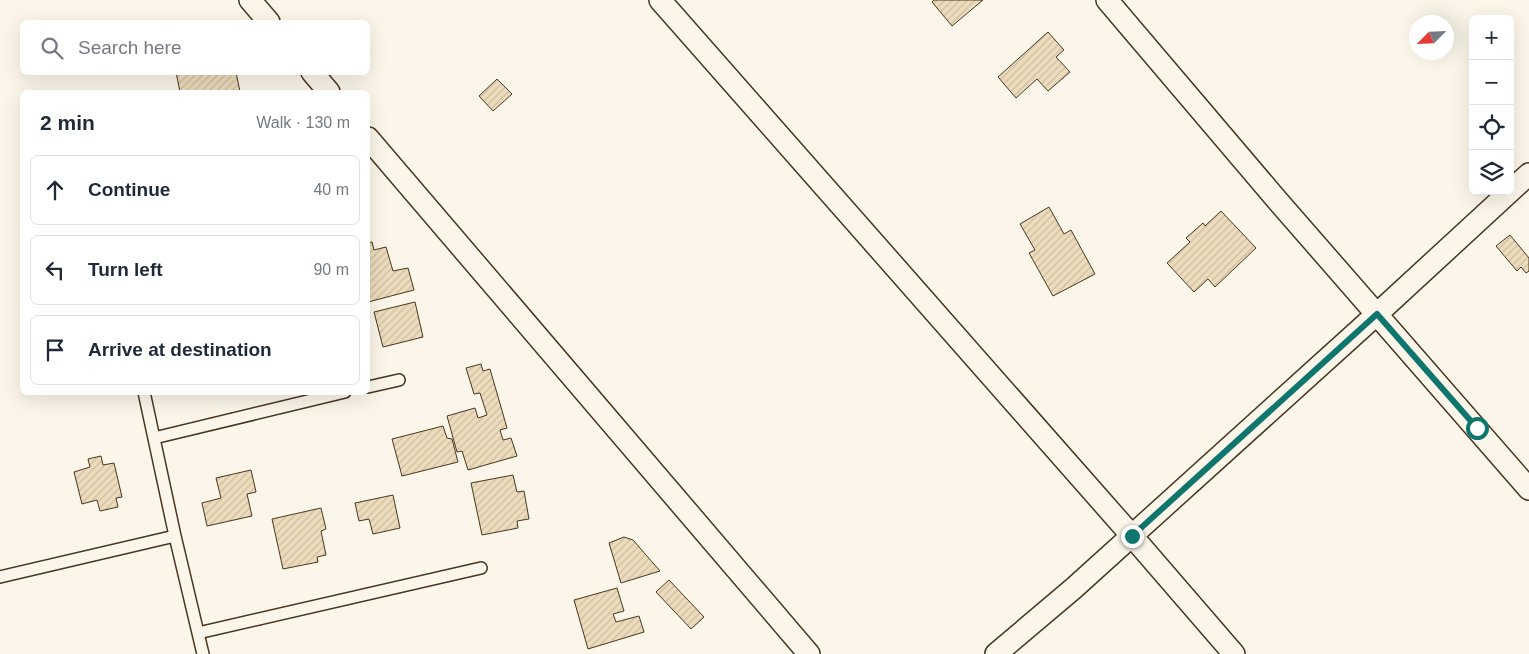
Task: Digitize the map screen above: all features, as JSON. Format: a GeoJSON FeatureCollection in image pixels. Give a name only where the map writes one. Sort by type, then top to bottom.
{"type":"FeatureCollection","features":[{"type":"Feature","properties":{"kind":"street"},"geometry":{"type":"LineString","coordinates":[[250,0],[267,20]]}},
{"type":"Feature","properties":{"kind":"street"},"geometry":{"type":"LineString","coordinates":[[660,0],[1234,654]]}},
{"type":"Feature","properties":{"kind":"street"},"geometry":{"type":"LineString","coordinates":[[1107,0],[1277,200],[1529,489]]}},
{"type":"Feature","properties":{"kind":"street"},"geometry":{"type":"LineString","coordinates":[[315,75],[327,90]]}},
{"type":"Feature","properties":{"kind":"street"},"geometry":{"type":"LineString","coordinates":[[370,140],[809,654]]}},
{"type":"Feature","properties":{"kind":"street"},"geometry":{"type":"LineString","coordinates":[[996,654],[1132,536],[1529,174]]}},
{"type":"Feature","properties":{"kind":"lane"},"geometry":{"type":"LineString","coordinates":[[370,387],[399,380]]}},
{"type":"Feature","properties":{"kind":"lane"},"geometry":{"type":"LineString","coordinates":[[145,395],[203,654]]}},
{"type":"Feature","properties":{"kind":"lane"},"geometry":{"type":"LineString","coordinates":[[154,438],[333,395]]}},
{"type":"Feature","properties":{"kind":"lane"},"geometry":{"type":"LineString","coordinates":[[0,577],[175,536]]}},
{"type":"Feature","properties":{"kind":"lane"},"geometry":{"type":"LineString","coordinates":[[198,633],[481,568]]}},
{"type":"Feature","properties":{"kind":"building"},"geometry":{"type":"Polygon","coordinates":[[[934,0],[983,0],[952,26],[932,2],[934,0]]]}},
{"type":"Feature","properties":{"kind":"building"},"geometry":{"type":"Polygon","coordinates":[[[1048,32],[1064,50],[1056,57],[1070,72],[1048,91],[1037,79],[1016,98],[998,77],[1048,32]]]}},
{"type":"Feature","properties":{"kind":"building"},"geometry":{"type":"Polygon","coordinates":[[[177,75],[237,75],[240,90],[180,90],[177,75]]]}},
{"type":"Feature","properties":{"kind":"building"},"geometry":{"type":"Polygon","coordinates":[[[497,79],[512,94],[493,111],[479,96],[497,79]]]}},
{"type":"Feature","properties":{"kind":"building"},"geometry":{"type":"Polygon","coordinates":[[[1049,207],[1064,234],[1071,230],[1095,274],[1053,296],[1029,253],[1035,250],[1020,224],[1049,207]]]}},
{"type":"Feature","properties":{"kind":"building"},"geometry":{"type":"Polygon","coordinates":[[[1221,211],[1256,248],[1215,287],[1208,279],[1194,292],[1167,263],[1190,242],[1186,238],[1203,223],[1205,226],[1221,211]]]}},
{"type":"Feature","properties":{"kind":"building"},"geometry":{"type":"Polygon","coordinates":[[[1510,235],[1529,258],[1529,271],[1526,273],[1521,267],[1517,271],[1496,246],[1510,235]]]}},
{"type":"Feature","properties":{"kind":"building"},"geometry":{"type":"Polygon","coordinates":[[[370,242],[372,242],[374,250],[386,247],[393,271],[408,268],[414,290],[370,301],[370,242]]]}},
{"type":"Feature","properties":{"kind":"building"},"geometry":{"type":"Polygon","coordinates":[[[415,302],[423,337],[383,347],[374,312],[415,302]]]}},
{"type":"Feature","properties":{"kind":"building"},"geometry":{"type":"Polygon","coordinates":[[[481,364],[483,371],[490,369],[507,428],[500,430],[503,440],[511,438],[517,456],[468,470],[462,451],[457,452],[447,416],[475,408],[478,418],[487,415],[480,393],[474,394],[466,368],[481,364]]]}},
{"type":"Feature","properties":{"kind":"building"},"geometry":{"type":"Polygon","coordinates":[[[443,426],[447,438],[452,439],[458,462],[402,476],[392,439],[443,426]]]}},
{"type":"Feature","properties":{"kind":"building"},"geometry":{"type":"Polygon","coordinates":[[[101,456],[103,465],[114,463],[122,497],[116,498],[118,507],[100,511],[97,500],[82,504],[74,472],[90,467],[88,459],[101,456]]]}},
{"type":"Feature","properties":{"kind":"building"},"geometry":{"type":"Polygon","coordinates":[[[251,470],[256,492],[247,494],[252,516],[207,526],[202,503],[221,498],[216,478],[251,470]]]}},
{"type":"Feature","properties":{"kind":"building"},"geometry":{"type":"Polygon","coordinates":[[[513,475],[517,492],[524,491],[529,519],[517,521],[518,528],[482,535],[471,483],[513,475]]]}},
{"type":"Feature","properties":{"kind":"building"},"geometry":{"type":"Polygon","coordinates":[[[393,495],[400,528],[373,534],[369,519],[359,521],[355,503],[393,495]]]}},
{"type":"Feature","properties":{"kind":"building"},"geometry":{"type":"Polygon","coordinates":[[[321,508],[326,529],[321,531],[326,555],[317,557],[318,562],[283,569],[272,519],[321,508]]]}},
{"type":"Feature","properties":{"kind":"building"},"geometry":{"type":"Polygon","coordinates":[[[624,537],[633,540],[660,571],[621,583],[609,543],[624,537]]]}},
{"type":"Feature","properties":{"kind":"building"},"geometry":{"type":"Polygon","coordinates":[[[669,580],[704,617],[691,629],[656,592],[669,580]]]}},
{"type":"Feature","properties":{"kind":"building"},"geometry":{"type":"Polygon","coordinates":[[[617,588],[624,611],[613,614],[616,622],[639,616],[644,632],[588,649],[574,600],[617,588]]]}},
{"type":"Feature","properties":{"kind":"route"},"geometry":{"type":"LineString","coordinates":[[1132,536],[1377,314],[1477,428]]}}]}
